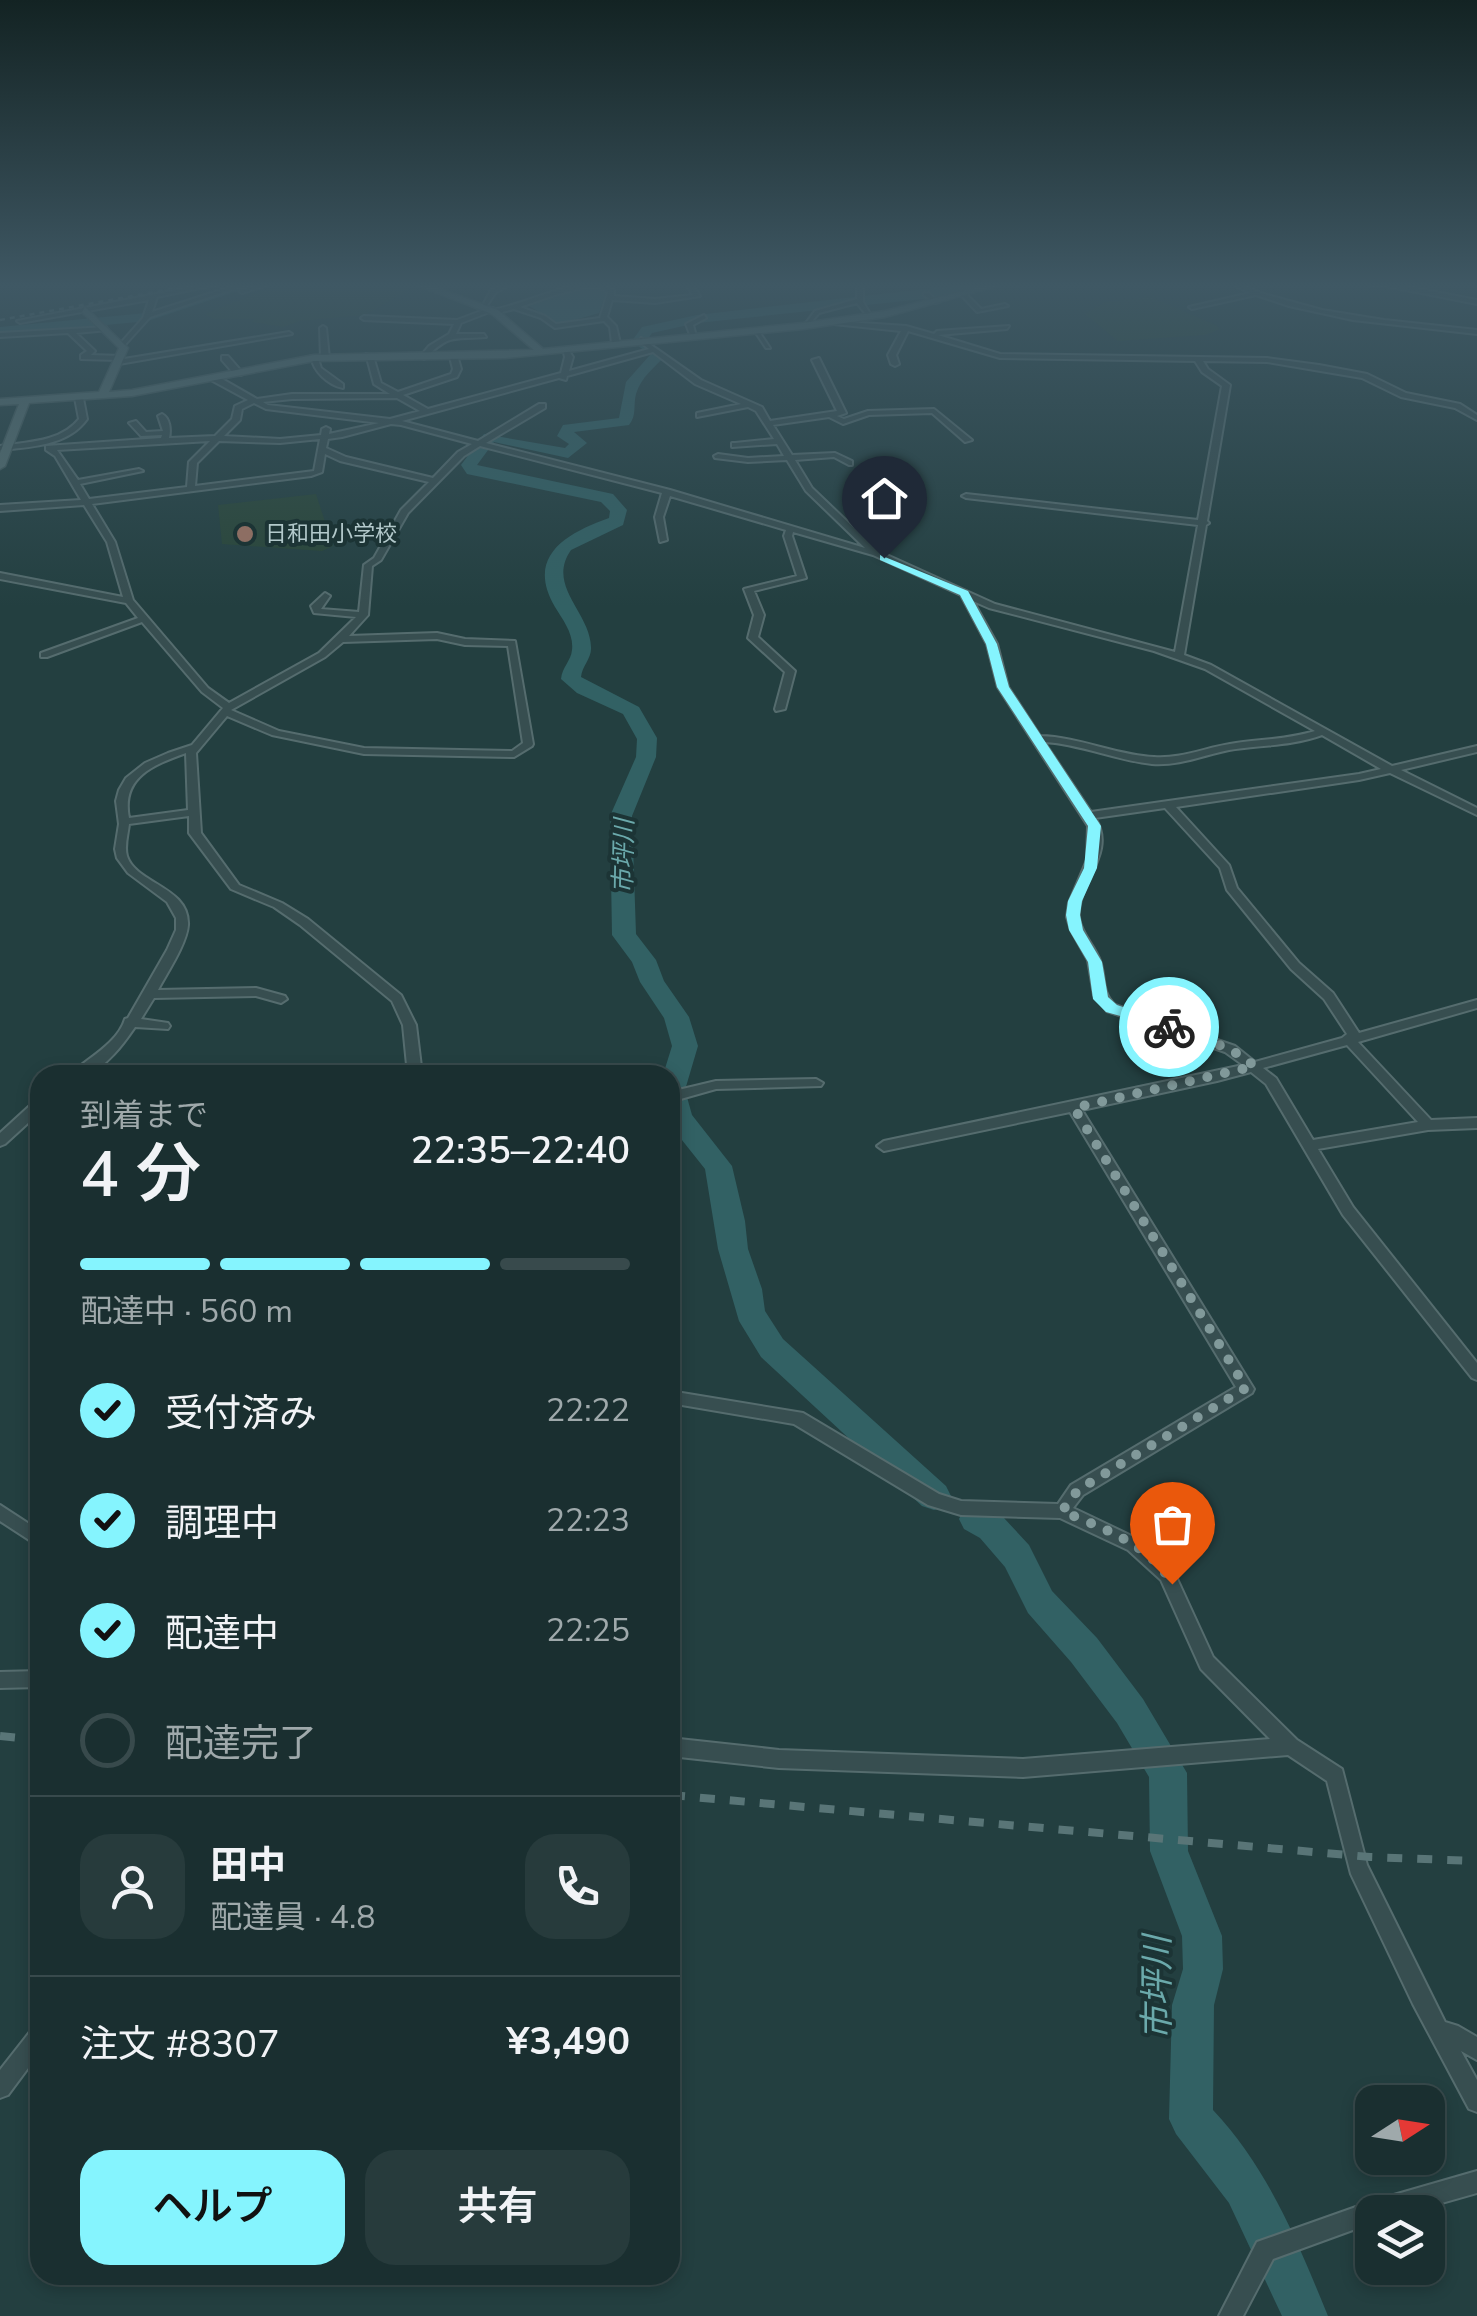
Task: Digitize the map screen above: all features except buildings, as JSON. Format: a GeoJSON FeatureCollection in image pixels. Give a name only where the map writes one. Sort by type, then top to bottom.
{"type":"FeatureCollection","features":[{"type":"Feature","properties":{"kind":"main road"},"geometry":{"type":"LineString","coordinates":[[102,396],[104,391]]}},
{"type":"Feature","properties":{"kind":"main road"},"geometry":{"type":"LineString","coordinates":[[0,402],[133,391]]}},
{"type":"Feature","properties":{"kind":"main road"},"geometry":{"type":"LineString","coordinates":[[0,466],[25,401]]}},
{"type":"Feature","properties":{"kind":"street"},"geometry":{"type":"LineString","coordinates":[[235,391],[253,402],[393,422],[668,492],[875,553],[992,606],[1179,656],[1227,676],[1390,769],[1477,812]]}},
{"type":"Feature","properties":{"kind":"street"},"geometry":{"type":"LineString","coordinates":[[389,391],[427,412]]}},
{"type":"Feature","properties":{"kind":"street"},"geometry":{"type":"LineString","coordinates":[[191,488],[190,466],[236,420],[238,408],[253,402],[322,394],[354,399],[409,391]]}},
{"type":"Feature","properties":{"kind":"street"},"geometry":{"type":"LineString","coordinates":[[5,447],[166,437],[280,441],[324,437],[511,391]]}},
{"type":"Feature","properties":{"kind":"street"},"geometry":{"type":"LineString","coordinates":[[720,391],[752,404],[766,418],[808,489],[875,553]]}},
{"type":"Feature","properties":{"kind":"street"},"geometry":{"type":"LineString","coordinates":[[832,391],[842,412]]}},
{"type":"Feature","properties":{"kind":"street"},"geometry":{"type":"LineString","coordinates":[[1179,656],[1225,391]]}},
{"type":"Feature","properties":{"kind":"street"},"geometry":{"type":"LineString","coordinates":[[1395,391],[1457,406],[1477,418]]}},
{"type":"Feature","properties":{"kind":"street"},"geometry":{"type":"LineString","coordinates":[[48,446],[81,426],[78,398]]}},
{"type":"Feature","properties":{"kind":"street"},"geometry":{"type":"LineString","coordinates":[[700,414],[752,404]]}},
{"type":"Feature","properties":{"kind":"street"},"geometry":{"type":"LineString","coordinates":[[92,1065],[100,1060],[149,994],[184,920],[166,894],[126,864],[120,853],[122,795],[130,781],[146,767],[193,748],[226,709],[322,655],[341,639],[363,615],[368,564],[377,560],[404,512],[478,443],[542,406]]}},
{"type":"Feature","properties":{"kind":"street"},"geometry":{"type":"LineString","coordinates":[[766,418],[890,409]]}},
{"type":"Feature","properties":{"kind":"street"},"geometry":{"type":"LineString","coordinates":[[766,418],[800,411]]}},
{"type":"Feature","properties":{"kind":"street"},"geometry":{"type":"LineString","coordinates":[[832,416],[843,422],[871,413],[934,412],[968,440]]}},
{"type":"Feature","properties":{"kind":"street"},"geometry":{"type":"LineString","coordinates":[[0,508],[86,502],[311,474],[318,472],[331,414]]}},
{"type":"Feature","properties":{"kind":"street"},"geometry":{"type":"LineString","coordinates":[[162,416],[166,437]]}},
{"type":"Feature","properties":{"kind":"street"},"geometry":{"type":"LineString","coordinates":[[133,424],[142,433],[166,437]]}},
{"type":"Feature","properties":{"kind":"street"},"geometry":{"type":"LineString","coordinates":[[735,445],[779,440]]}},
{"type":"Feature","properties":{"kind":"street"},"geometry":{"type":"LineString","coordinates":[[48,446],[112,542],[129,601],[204,690],[226,709],[276,733],[369,751],[514,754],[528,744],[512,643],[465,642],[437,636],[341,639]]}},
{"type":"Feature","properties":{"kind":"street"},"geometry":{"type":"LineString","coordinates":[[322,449],[341,458],[436,481]]}},
{"type":"Feature","properties":{"kind":"street"},"geometry":{"type":"LineString","coordinates":[[718,456],[740,460],[835,454],[849,463]]}},
{"type":"Feature","properties":{"kind":"street"},"geometry":{"type":"LineString","coordinates":[[75,483],[139,472]]}},
{"type":"Feature","properties":{"kind":"street"},"geometry":{"type":"LineString","coordinates":[[420,477],[417,490],[421,494]]}},
{"type":"Feature","properties":{"kind":"street"},"geometry":{"type":"LineString","coordinates":[[663,540],[659,522],[662,498],[668,492]]}},
{"type":"Feature","properties":{"kind":"street"},"geometry":{"type":"LineString","coordinates":[[966,496],[1205,523]]}},
{"type":"Feature","properties":{"kind":"street"},"geometry":{"type":"LineString","coordinates":[[780,709],[790,670],[753,638],[759,615],[749,589],[802,578],[790,530]]}},
{"type":"Feature","properties":{"kind":"street"},"geometry":{"type":"LineString","coordinates":[[0,576],[129,601]]}},
{"type":"Feature","properties":{"kind":"street"},"geometry":{"type":"LineString","coordinates":[[964,593],[992,644],[1003,687],[1089,816],[1096,844],[1073,915],[1076,930],[1095,962],[1100,999],[1112,1008],[1230,1049],[1271,1081],[1368,1240],[1477,1374]]}},
{"type":"Feature","properties":{"kind":"street"},"geometry":{"type":"LineString","coordinates":[[325,596],[316,606],[317,611],[363,615]]}},
{"type":"Feature","properties":{"kind":"street"},"geometry":{"type":"LineString","coordinates":[[44,656],[144,618]]}},
{"type":"Feature","properties":{"kind":"street"},"geometry":{"type":"LineString","coordinates":[[1037,739],[1062,740],[1159,761],[1192,758],[1226,748],[1298,742],[1324,732]]}},
{"type":"Feature","properties":{"kind":"street"},"geometry":{"type":"LineString","coordinates":[[193,748],[197,836],[235,887],[278,905],[304,922],[397,998],[405,1010],[413,1040],[414,1065]]}},
{"type":"Feature","properties":{"kind":"street"},"geometry":{"type":"LineString","coordinates":[[1089,816],[1359,777],[1477,749]]}},
{"type":"Feature","properties":{"kind":"street"},"geometry":{"type":"LineString","coordinates":[[1169,806],[1225,867],[1233,891],[1284,953],[1330,996],[1351,1037],[1428,1126]]}},
{"type":"Feature","properties":{"kind":"street"},"geometry":{"type":"LineString","coordinates":[[124,822],[194,812]]}},
{"type":"Feature","properties":{"kind":"street"},"geometry":{"type":"LineString","coordinates":[[149,994],[256,992],[281,999]]}},
{"type":"Feature","properties":{"kind":"street"},"geometry":{"type":"LineString","coordinates":[[884,1146],[1255,1066],[1477,1004]]}},
{"type":"Feature","properties":{"kind":"street"},"geometry":{"type":"LineString","coordinates":[[130,1022],[164,1026]]}},
{"type":"Feature","properties":{"kind":"street"},"geometry":{"type":"LineString","coordinates":[[680,1094],[716,1085],[816,1083]]}},
{"type":"Feature","properties":{"kind":"street"},"geometry":{"type":"LineString","coordinates":[[1062,1511],[1078,1490],[1246,1388],[1074,1108]]}},
{"type":"Feature","properties":{"kind":"street"},"geometry":{"type":"LineString","coordinates":[[0,1141],[30,1113]]}},
{"type":"Feature","properties":{"kind":"street"},"geometry":{"type":"LineString","coordinates":[[1308,1146],[1428,1126],[1477,1123]]}},
{"type":"Feature","properties":{"kind":"street"},"geometry":{"type":"LineString","coordinates":[[680,1399],[797,1418],[916,1492],[950,1505],[1062,1511],[1134,1545],[1159,1564],[1207,1663],[1290,1746],[1335,1775],[1358,1867],[1477,2101]]}},
{"type":"Feature","properties":{"kind":"street"},"geometry":{"type":"LineString","coordinates":[[0,1512],[30,1533]]}},
{"type":"Feature","properties":{"kind":"street"},"geometry":{"type":"LineString","coordinates":[[0,1680],[30,1679]]}},
{"type":"Feature","properties":{"kind":"street"},"geometry":{"type":"LineString","coordinates":[[680,1748],[779,1759],[1023,1768],[1290,1746]]}},
{"type":"Feature","properties":{"kind":"street"},"geometry":{"type":"LineString","coordinates":[[1440,2032],[1451,2033],[1477,2048]]}},
{"type":"Feature","properties":{"kind":"street"},"geometry":{"type":"LineString","coordinates":[[0,2086],[30,2048]]}},
{"type":"Feature","properties":{"kind":"street"},"geometry":{"type":"LineString","coordinates":[[1231,2316],[1265,2250],[1373,2212],[1477,2182]]}},
{"type":"Feature","properties":{"kind":"green space"},"geometry":{"type":"Polygon","coordinates":[[[316,494],[333,546],[322,551],[222,544],[218,505],[316,494]]]}},
{"type":"Feature","properties":{"kind":"waterway","name":"市坪川"},"geometry":{"type":"LineString","coordinates":[[630,391],[628,417],[624,422],[568,428],[565,436],[579,443],[568,453],[490,437],[469,465],[473,471],[607,498],[619,510],[617,521],[587,532],[565,546],[558,556],[555,583],[576,624],[582,648],[571,679],[632,711],[636,725],[647,738],[646,757],[621,816],[624,935],[644,960],[652,982],[676,1017],[685,1046],[679,1065]]}},
{"type":"Feature","properties":{"kind":"waterway","name":"市坪川"},"geometry":{"type":"LineString","coordinates":[[680,1119],[718,1166],[750,1313],[772,1348],[934,1496]]}},
{"type":"Feature","properties":{"kind":"waterway","name":"市坪川"},"geometry":{"type":"LineString","coordinates":[[976,1519],[992,1528],[1017,1556],[1040,1602],[1084,1650],[1130,1711],[1168,1773],[1169,1851],[1202,1936],[1203,1951],[1203,1969],[1193,2005],[1191,2119],[1244,2187],[1271,2237],[1305,2316]]}},
{"type":"Feature","properties":{"kind":"railway"},"geometry":{"type":"LineString","coordinates":[[0,1736],[30,1739]]}},
{"type":"Feature","properties":{"kind":"railway"},"geometry":{"type":"LineString","coordinates":[[680,1796],[1370,1857],[1477,1861]]}},
{"type":"Feature","properties":{"kind":"way so far"},"geometry":{"type":"LineString","coordinates":[[1169,1027],[1230,1049],[1255,1066],[1074,1108],[1246,1388],[1078,1490],[1062,1511],[1134,1545],[1159,1564],[1172,1584]]}},
{"type":"Feature","properties":{"kind":"place","name":"日和田小学校"},"geometry":{"type":"Point","coordinates":[245,534]}},
{"type":"Feature","properties":{"kind":"route"},"geometry":{"type":"LineString","coordinates":[[884,558],[964,593],[992,644],[1003,687],[1094,826],[1096,844],[1091,868],[1075,901],[1073,915],[1076,930],[1095,962],[1100,999],[1106,1006],[1169,1027]]}}]}
